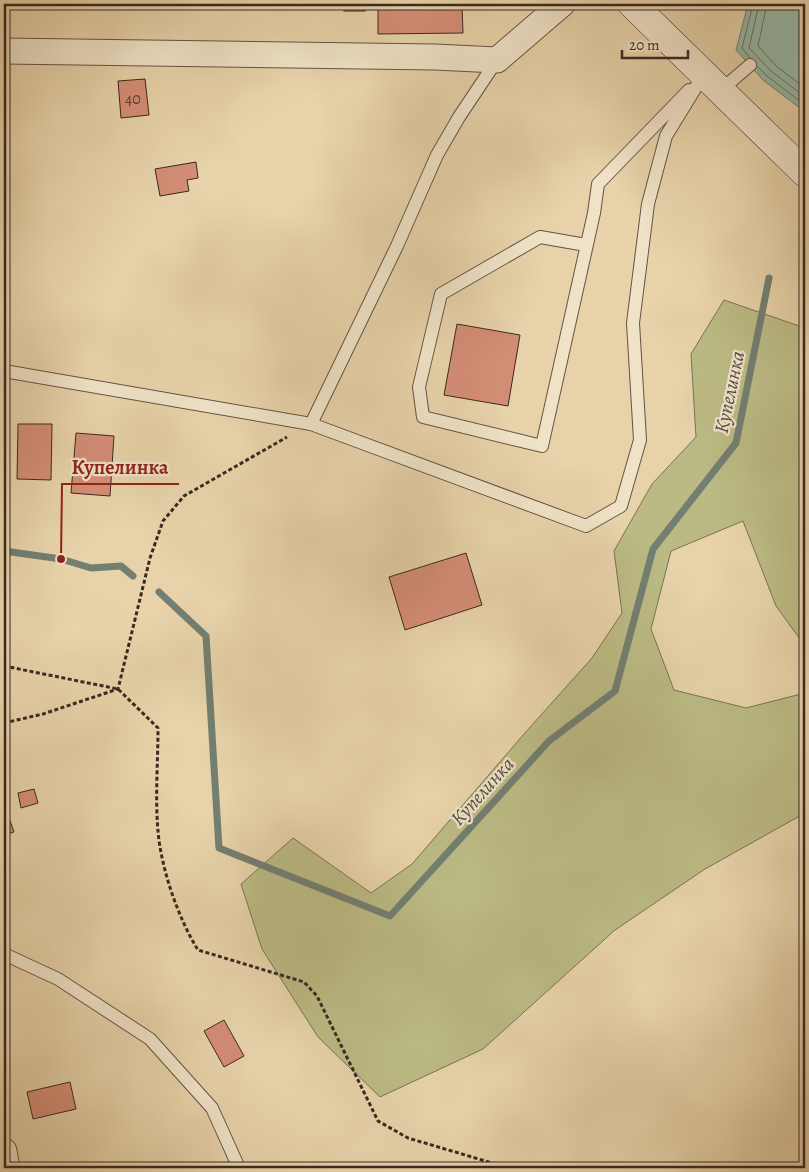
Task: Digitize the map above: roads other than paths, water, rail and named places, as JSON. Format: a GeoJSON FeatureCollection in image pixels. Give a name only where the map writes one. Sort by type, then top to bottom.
{"type":"FeatureCollection","features":[{"type":"Feature","properties":{"kind":"street"},"geometry":{"type":"LineString","coordinates":[[4,51],[434,57],[497,60],[562,4]]}},
{"type":"Feature","properties":{"kind":"street"},"geometry":{"type":"LineString","coordinates":[[632,4],[805,173]]}},
{"type":"Feature","properties":{"kind":"street"},"geometry":{"type":"LineString","coordinates":[[4,1151],[8,1168]]}},
{"type":"Feature","properties":{"kind":"lane"},"geometry":{"type":"LineString","coordinates":[[311,424],[393,255],[437,155],[497,60]]}},
{"type":"Feature","properties":{"kind":"lane"},"geometry":{"type":"LineString","coordinates":[[586,245],[540,237],[440,294],[419,387],[423,417],[542,446],[586,245],[598,184],[713,82],[750,65]]}},
{"type":"Feature","properties":{"kind":"lane"},"geometry":{"type":"LineString","coordinates":[[4,371],[311,424],[586,526],[621,506],[640,440],[633,323],[648,204],[666,136],[713,82]]}},
{"type":"Feature","properties":{"kind":"lane"},"geometry":{"type":"LineString","coordinates":[[4,954],[58,980],[150,1039],[212,1108],[239,1168]]}},
{"type":"Feature","properties":{"kind":"water"},"geometry":{"type":"Polygon","coordinates":[[[748,4],[805,4],[805,112],[763,80],[736,50],[748,4]]]}},
{"type":"Feature","properties":{"kind":"waterway","name":"Купелинка"},"geometry":{"type":"LineString","coordinates":[[159,592],[206,636],[219,848],[390,916],[549,741],[615,691],[653,549],[736,443],[769,278]]}},
{"type":"Feature","properties":{"kind":"waterway","name":"Купелинка"},"geometry":{"type":"LineString","coordinates":[[4,551],[61,559],[91,568],[121,566],[133,576]]}},
{"type":"Feature","properties":{"kind":"place","name":"Купелинка"},"geometry":{"type":"Point","coordinates":[61,559]}}]}
